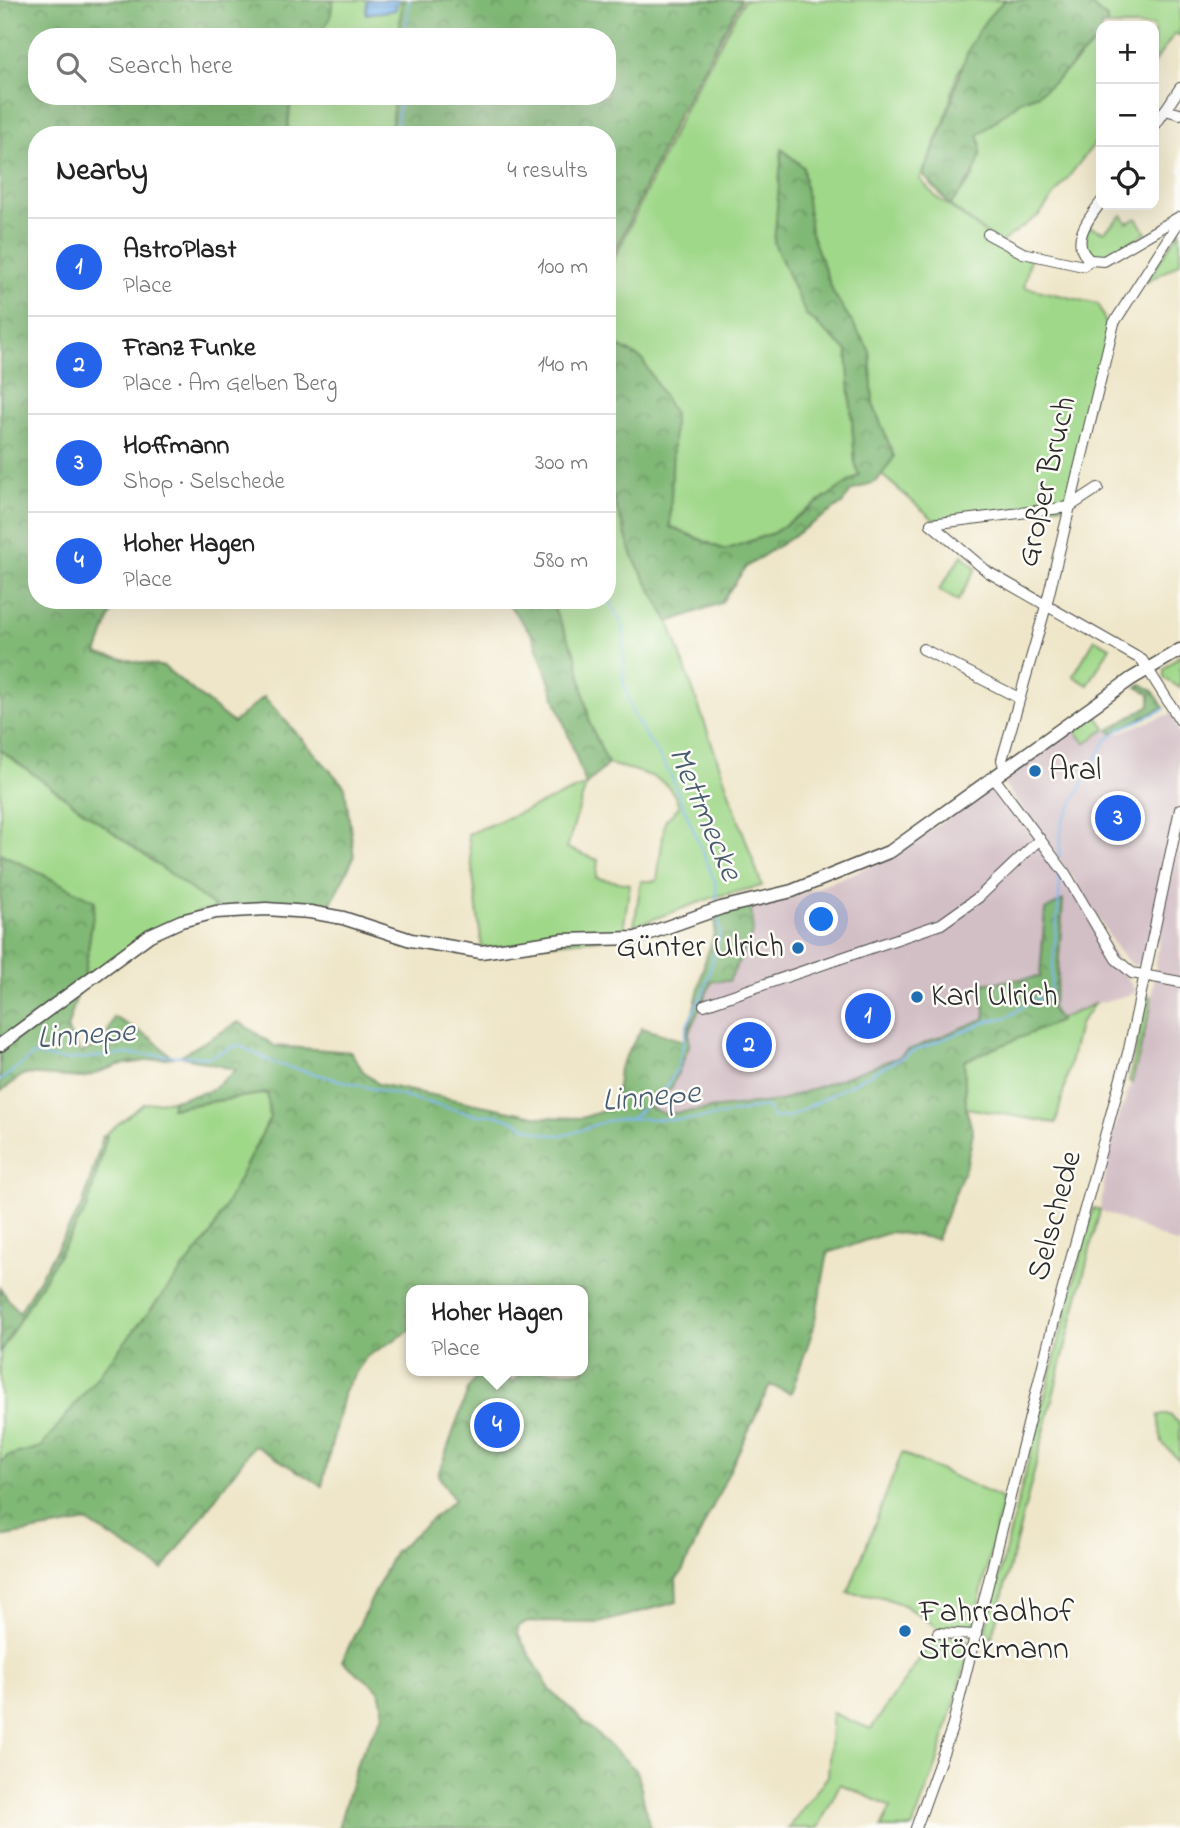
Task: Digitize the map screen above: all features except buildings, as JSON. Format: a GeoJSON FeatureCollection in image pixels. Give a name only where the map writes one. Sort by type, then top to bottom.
{"type":"FeatureCollection","features":[{"type":"Feature","properties":{"kind":"main road"},"geometry":{"type":"LineString","coordinates":[[0,1045],[150,936],[181,921],[216,912],[266,909],[310,912],[343,918],[411,940],[481,952],[563,940],[636,938],[717,909],[792,891],[879,857],[1148,668],[1180,650]]}},
{"type":"Feature","properties":{"kind":"street"},"geometry":{"type":"LineString","coordinates":[[1159,119],[1180,89]]}},
{"type":"Feature","properties":{"kind":"street"},"geometry":{"type":"LineString","coordinates":[[1165,110],[1180,114]]}},
{"type":"Feature","properties":{"kind":"street"},"geometry":{"type":"LineString","coordinates":[[1090,260],[1083,251],[1081,236],[1086,221],[1096,208]]}},
{"type":"Feature","properties":{"kind":"street"},"geometry":{"type":"LineString","coordinates":[[988,234],[1023,253],[1080,266],[1090,260],[1104,261],[1180,218]]}},
{"type":"Feature","properties":{"kind":"street","name":"Großer Bruch"},"geometry":{"type":"LineString","coordinates":[[1005,771],[1002,760],[1046,606],[1114,323],[1180,218]]}},
{"type":"Feature","properties":{"kind":"street"},"geometry":{"type":"LineString","coordinates":[[1098,488],[1069,507],[932,524],[976,564],[1139,657],[1180,719]]}},
{"type":"Feature","properties":{"kind":"street"},"geometry":{"type":"LineString","coordinates":[[923,649],[1019,698]]}},
{"type":"Feature","properties":{"kind":"street"},"geometry":{"type":"LineString","coordinates":[[994,778],[1063,870],[1116,959],[1132,973],[1180,982]]}},
{"type":"Feature","properties":{"kind":"street","name":"Selschede"},"geometry":{"type":"LineString","coordinates":[[916,1828],[939,1772],[1055,1317],[1147,975],[1180,809]]}},
{"type":"Feature","properties":{"kind":"street"},"geometry":{"type":"LineString","coordinates":[[704,1005],[941,924],[979,897],[1040,839]]}},
{"type":"Feature","properties":{"kind":"street"},"geometry":{"type":"LineString","coordinates":[[938,1633],[976,1635]]}},
{"type":"Feature","properties":{"kind":"shaded area"},"geometry":{"type":"Polygon","coordinates":[[[1172,713],[1180,736],[1178,802],[1151,936],[1143,963],[1133,966],[1119,952],[1073,878],[1004,785],[1005,779],[1073,728],[1085,743],[1106,729],[1115,734],[1172,713]]]}},
{"type":"Feature","properties":{"kind":"shaded area"},"geometry":{"type":"Polygon","coordinates":[[[987,790],[1000,795],[1083,900],[1136,993],[1094,1004],[1058,1020],[1051,1008],[1057,985],[1062,901],[1045,910],[1040,977],[982,984],[987,1018],[906,1051],[899,1057],[780,1101],[665,1114],[649,1109],[672,1087],[689,1046],[689,1032],[712,981],[729,981],[753,933],[751,905],[798,895],[891,858],[987,790]]]}},
{"type":"Feature","properties":{"kind":"shaded area"},"geometry":{"type":"Polygon","coordinates":[[[1180,823],[1180,1245],[1100,1210],[1112,1135],[1132,1082],[1150,1010],[1161,925],[1180,823]]]}},
{"type":"Feature","properties":{"kind":"green space"},"geometry":{"type":"Polygon","coordinates":[[[0,0],[333,0],[330,19],[323,28],[28,28],[28,105],[290,105],[288,126],[28,126],[28,609],[113,609],[97,654],[164,667],[233,723],[264,697],[345,787],[354,857],[327,911],[218,909],[0,750],[0,0]]]}},
{"type":"Feature","properties":{"kind":"green space"},"geometry":{"type":"Polygon","coordinates":[[[333,0],[402,0],[400,28],[323,28],[330,19],[333,0]]]}},
{"type":"Feature","properties":{"kind":"green space"},"geometry":{"type":"Polygon","coordinates":[[[402,0],[741,0],[680,111],[616,250],[616,126],[392,126],[393,105],[616,105],[616,28],[400,28],[402,0]]]}},
{"type":"Feature","properties":{"kind":"green space"},"geometry":{"type":"Polygon","coordinates":[[[744,0],[1005,0],[957,74],[944,123],[920,179],[935,196],[999,243],[950,205],[973,177],[978,135],[1020,101],[1038,94],[1058,79],[1096,41],[1096,141],[1039,215],[1000,243],[1030,259],[1024,287],[1098,304],[1109,331],[1065,505],[934,520],[882,475],[894,457],[873,404],[870,351],[834,294],[811,233],[803,168],[782,149],[775,243],[806,315],[847,351],[855,463],[859,475],[773,533],[725,550],[670,526],[674,414],[616,346],[616,256],[687,104],[744,0]]]}},
{"type":"Feature","properties":{"kind":"green space"},"geometry":{"type":"Polygon","coordinates":[[[1005,0],[1085,0],[1107,21],[1096,21],[1096,41],[1058,79],[1038,94],[1020,101],[978,135],[981,145],[978,164],[950,205],[923,175],[944,125],[965,58],[991,13],[1005,0]]]}},
{"type":"Feature","properties":{"kind":"green space"},"geometry":{"type":"Polygon","coordinates":[[[1085,0],[1180,0],[1180,36],[1175,33],[1159,56],[1159,21],[1107,21],[1107,18],[1085,0]]]}},
{"type":"Feature","properties":{"kind":"green space"},"geometry":{"type":"Polygon","coordinates":[[[290,105],[393,105],[392,126],[288,126],[290,105]]]}},
{"type":"Feature","properties":{"kind":"green space"},"geometry":{"type":"Polygon","coordinates":[[[782,149],[803,167],[811,233],[834,294],[870,351],[873,404],[894,457],[877,481],[851,491],[842,504],[746,567],[721,603],[669,622],[634,559],[616,506],[616,345],[642,359],[674,414],[670,527],[725,550],[773,533],[859,475],[855,463],[847,351],[806,315],[774,243],[782,149]]]}},
{"type":"Feature","properties":{"kind":"green space"},"geometry":{"type":"Polygon","coordinates":[[[1122,215],[1127,223],[1136,218],[1146,233],[1103,258],[1091,257],[1084,246],[1088,226],[1104,232],[1122,215]]]}},
{"type":"Feature","properties":{"kind":"green space"},"geometry":{"type":"Polygon","coordinates":[[[1180,230],[1180,263],[1145,283],[1180,230]]]}},
{"type":"Feature","properties":{"kind":"green space"},"geometry":{"type":"Polygon","coordinates":[[[616,506],[634,559],[669,622],[762,886],[714,897],[634,926],[641,881],[657,881],[665,821],[679,807],[669,787],[661,781],[641,772],[608,764],[590,724],[576,656],[554,609],[616,609],[616,506]]]}},
{"type":"Feature","properties":{"kind":"green space"},"geometry":{"type":"Polygon","coordinates":[[[962,555],[976,568],[958,601],[939,590],[962,555]]]}},
{"type":"Feature","properties":{"kind":"green space"},"geometry":{"type":"Polygon","coordinates":[[[512,609],[554,609],[576,656],[590,724],[608,764],[586,785],[533,636],[512,609]]]}},
{"type":"Feature","properties":{"kind":"green space"},"geometry":{"type":"Polygon","coordinates":[[[1095,639],[1110,647],[1088,685],[1073,676],[1095,639]]]}},
{"type":"Feature","properties":{"kind":"green space"},"geometry":{"type":"Polygon","coordinates":[[[1180,655],[1180,688],[1164,678],[1164,669],[1180,655]]]}},
{"type":"Feature","properties":{"kind":"green space"},"geometry":{"type":"Polygon","coordinates":[[[1142,684],[1152,690],[1164,707],[1112,733],[1109,730],[1150,705],[1150,694],[1137,687],[1142,684]]]}},
{"type":"Feature","properties":{"kind":"green space"},"geometry":{"type":"Polygon","coordinates":[[[1094,712],[1106,729],[1085,743],[1073,728],[1094,712]]]}},
{"type":"Feature","properties":{"kind":"green space"},"geometry":{"type":"Polygon","coordinates":[[[0,750],[218,909],[198,912],[84,978],[95,901],[0,853],[0,750]]]}},
{"type":"Feature","properties":{"kind":"green space"},"geometry":{"type":"Polygon","coordinates":[[[586,785],[567,848],[598,860],[596,878],[630,884],[622,937],[482,949],[468,834],[586,785]]]}},
{"type":"Feature","properties":{"kind":"green space"},"geometry":{"type":"Polygon","coordinates":[[[0,853],[95,901],[84,978],[0,1041],[0,853]]]}},
{"type":"Feature","properties":{"kind":"green space"},"geometry":{"type":"Polygon","coordinates":[[[1063,900],[1057,985],[1051,1008],[1060,1021],[964,1061],[966,1108],[973,1133],[967,1163],[937,1239],[891,1232],[828,1253],[813,1330],[791,1393],[770,1385],[681,1574],[676,1579],[677,1602],[599,1623],[530,1622],[519,1625],[517,1633],[551,1691],[637,1771],[650,1828],[338,1828],[359,1757],[384,1714],[379,1690],[342,1661],[394,1552],[454,1500],[438,1475],[468,1390],[476,1376],[507,1376],[513,1383],[519,1376],[588,1376],[588,1285],[406,1285],[406,1333],[366,1357],[344,1391],[322,1486],[254,1445],[163,1570],[88,1522],[0,1537],[0,1463],[8,1456],[41,1447],[211,1234],[270,1118],[267,1093],[171,1108],[173,1100],[210,1091],[236,1070],[180,1056],[239,1022],[275,1046],[351,1052],[363,1071],[378,1084],[540,1117],[582,1118],[615,1107],[619,1068],[642,1028],[684,1041],[714,935],[715,916],[751,905],[753,933],[729,981],[712,981],[689,1032],[689,1046],[672,1087],[649,1108],[665,1114],[780,1101],[899,1057],[906,1051],[986,1018],[981,984],[1040,977],[1045,910],[1063,900]]]}},
{"type":"Feature","properties":{"kind":"green space"},"geometry":{"type":"Polygon","coordinates":[[[78,992],[67,1029],[81,1053],[104,1042],[114,1017],[151,1038],[172,1057],[119,1065],[83,1078],[24,1074],[0,1092],[0,1051],[78,992]]]}},
{"type":"Feature","properties":{"kind":"green space"},"geometry":{"type":"Polygon","coordinates":[[[1147,996],[1151,997],[1150,1010],[1132,1083],[1129,1081],[1147,996]]]}},
{"type":"Feature","properties":{"kind":"green space"},"geometry":{"type":"Polygon","coordinates":[[[1094,1004],[1079,1025],[1056,1123],[966,1108],[964,1061],[1094,1004]]]}},
{"type":"Feature","properties":{"kind":"green space"},"geometry":{"type":"Polygon","coordinates":[[[268,1093],[270,1118],[211,1234],[41,1448],[8,1456],[0,1463],[0,1352],[87,1208],[106,1136],[103,1136],[143,1104],[173,1100],[172,1108],[268,1093]]]}},
{"type":"Feature","properties":{"kind":"green space"},"geometry":{"type":"Polygon","coordinates":[[[103,1136],[107,1136],[87,1208],[0,1352],[0,1288],[19,1313],[83,1204],[103,1136]]]}},
{"type":"Feature","properties":{"kind":"green space"},"geometry":{"type":"Polygon","coordinates":[[[1093,1208],[1100,1210],[992,1638],[985,1631],[1093,1208]]]}},
{"type":"Feature","properties":{"kind":"green space"},"geometry":{"type":"Polygon","coordinates":[[[1158,1415],[1170,1415],[1180,1424],[1180,1461],[1162,1443],[1158,1415]]]}},
{"type":"Feature","properties":{"kind":"green space"},"geometry":{"type":"Polygon","coordinates":[[[902,1453],[1003,1499],[973,1628],[943,1631],[903,1605],[882,1597],[848,1593],[902,1453]]]}},
{"type":"Feature","properties":{"kind":"green space"},"geometry":{"type":"Polygon","coordinates":[[[936,1635],[965,1638],[971,1646],[936,1766],[912,1828],[881,1828],[891,1807],[840,1784],[818,1828],[788,1828],[828,1776],[832,1713],[871,1729],[936,1635]]]}},
{"type":"Feature","properties":{"kind":"water"},"geometry":{"type":"Polygon","coordinates":[[[367,0],[399,0],[395,10],[366,14],[367,0]]]}},
{"type":"Feature","properties":{"kind":"waterway","name":"Mettmecke"},"geometry":{"type":"LineString","coordinates":[[406,28],[409,0]]}},
{"type":"Feature","properties":{"kind":"waterway","name":"Mettmecke"},"geometry":{"type":"LineString","coordinates":[[397,126],[399,105]]}},
{"type":"Feature","properties":{"kind":"waterway","name":"Mettmecke"},"geometry":{"type":"LineString","coordinates":[[614,609],[624,628],[623,681],[634,717],[670,774],[715,882],[718,905]]}},
{"type":"Feature","properties":{"kind":"waterway","name":"Linnepe"},"geometry":{"type":"LineString","coordinates":[[1059,857],[1062,823],[1106,740],[1120,729],[1165,709]]}},
{"type":"Feature","properties":{"kind":"waterway","name":"Linnepe"},"geometry":{"type":"LineString","coordinates":[[0,1081],[33,1055],[66,1060],[126,1054],[210,1057],[238,1045],[276,1064],[476,1115],[501,1116],[550,1135],[568,1134],[613,1120],[693,1119],[766,1107],[774,1118],[789,1117],[912,1052],[988,1021],[1008,1017],[1031,1001],[1050,996],[1060,885],[1056,865]]}},
{"type":"Feature","properties":{"kind":"waterway","name":"Mettmecke"},"geometry":{"type":"LineString","coordinates":[[633,1117],[666,1088],[679,1065],[687,1025],[704,991],[720,934],[718,914]]}},
{"type":"Feature","properties":{"kind":"place","name":"Aral"},"geometry":{"type":"Point","coordinates":[1035,771]}},
{"type":"Feature","properties":{"kind":"place","name":"Hoffmann"},"geometry":{"type":"Point","coordinates":[1118,818]}},
{"type":"Feature","properties":{"kind":"place","name":"Günter Ulrich"},"geometry":{"type":"Point","coordinates":[798,948]}},
{"type":"Feature","properties":{"kind":"place","name":"Karl Ulrich"},"geometry":{"type":"Point","coordinates":[917,997]}},
{"type":"Feature","properties":{"kind":"place","name":"AstroPlast"},"geometry":{"type":"Point","coordinates":[868,1016]}},
{"type":"Feature","properties":{"kind":"place","name":"Franz Funke"},"geometry":{"type":"Point","coordinates":[749,1045]}},
{"type":"Feature","properties":{"kind":"place","name":"Hoher Hagen"},"geometry":{"type":"Point","coordinates":[497,1425]}},
{"type":"Feature","properties":{"kind":"place","name":"Fahrradhof Stöckmann"},"geometry":{"type":"Point","coordinates":[905,1631]}}]}
